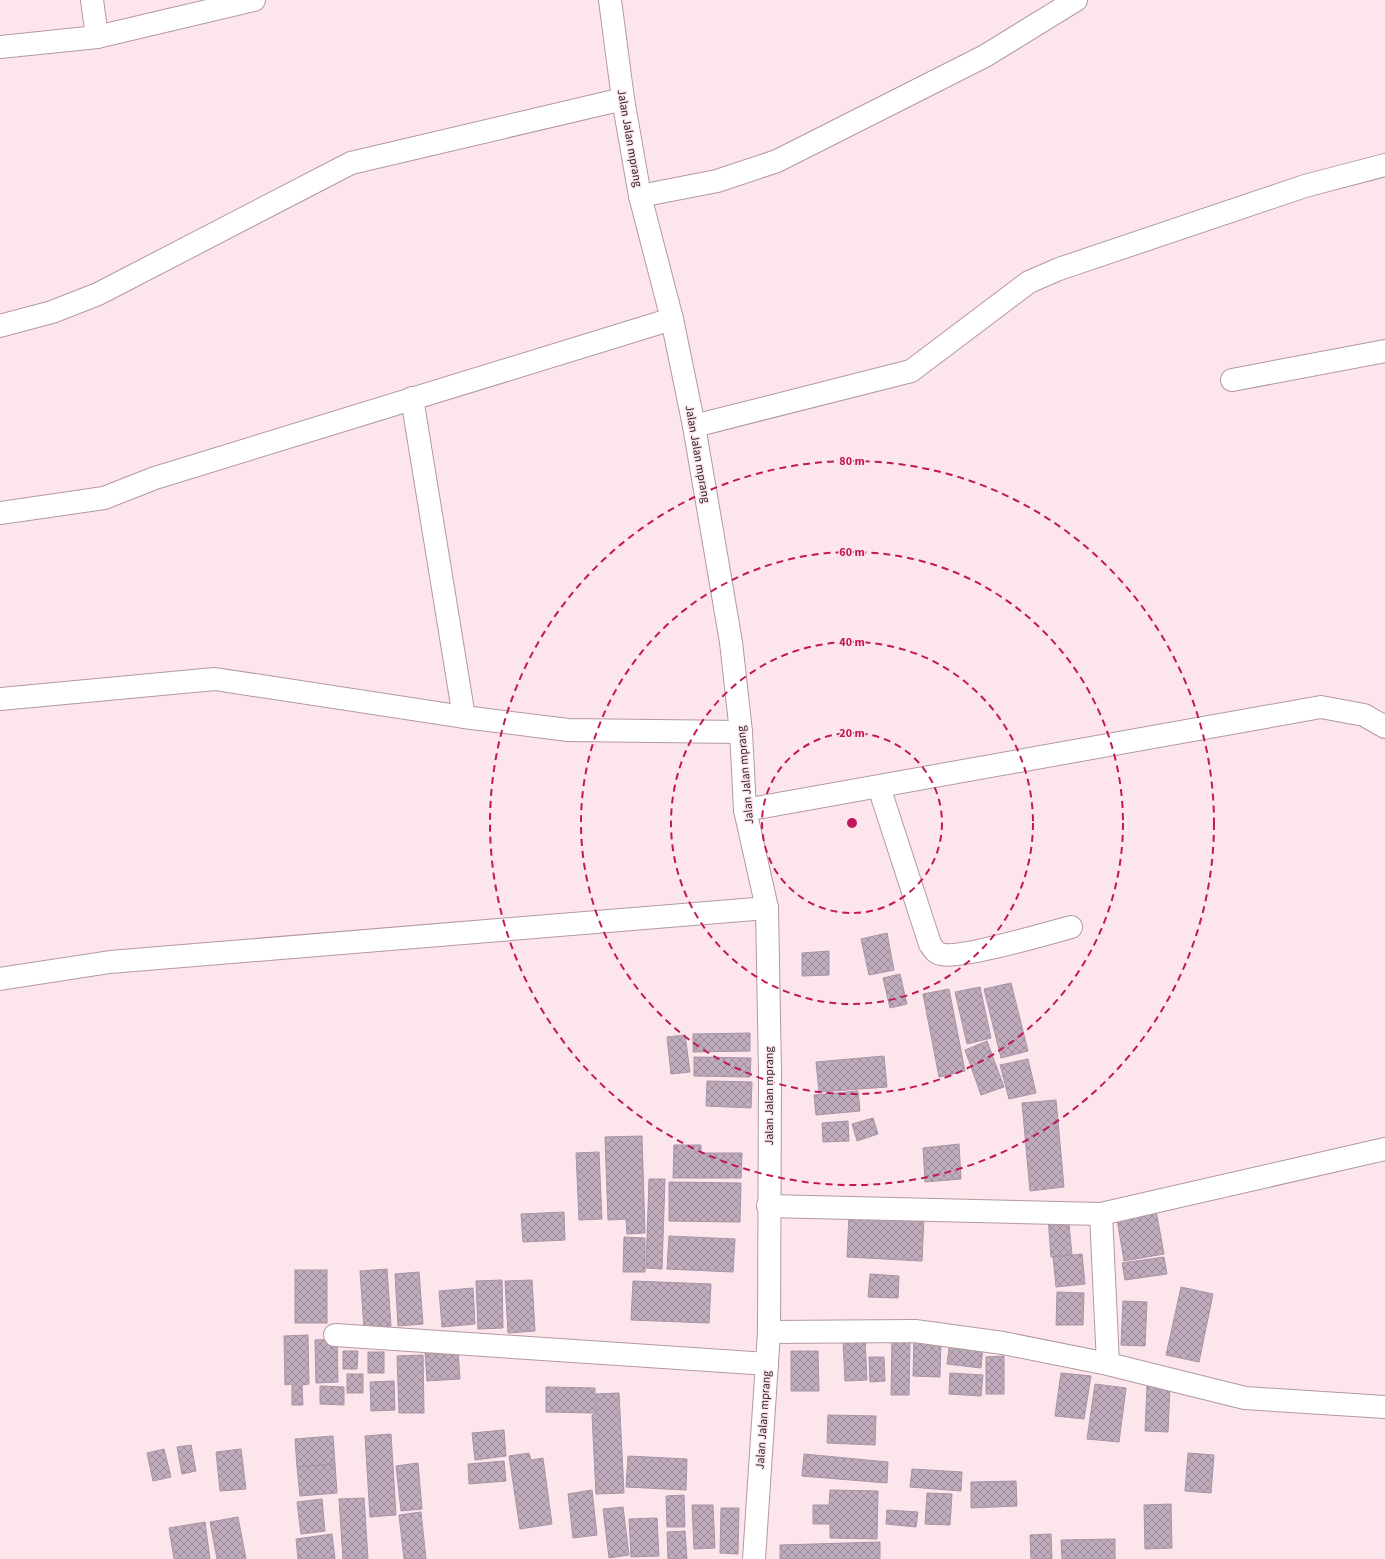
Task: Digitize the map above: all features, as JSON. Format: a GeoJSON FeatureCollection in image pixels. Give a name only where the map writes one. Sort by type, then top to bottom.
{"type":"FeatureCollection","features":[{"type":"Feature","properties":{"kind":"street"},"geometry":{"type":"LineString","coordinates":[[92,0],[97,37]]}},
{"type":"Feature","properties":{"kind":"street"},"geometry":{"type":"LineString","coordinates":[[0,47],[97,37],[254,0]]}},
{"type":"Feature","properties":{"kind":"street","name":"Jalan Jalan mprang"},"geometry":{"type":"LineString","coordinates":[[610,0],[623,99],[640,196],[672,319],[694,426],[731,642],[741,732],[745,810],[767,908],[770,1072],[768,1206],[769,1332],[754,1559]]}},
{"type":"Feature","properties":{"kind":"street"},"geometry":{"type":"LineString","coordinates":[[640,196],[717,181],[777,161],[985,56],[1076,0]]}},
{"type":"Feature","properties":{"kind":"street"},"geometry":{"type":"LineString","coordinates":[[0,326],[52,312],[98,294],[351,163],[623,99]]}},
{"type":"Feature","properties":{"kind":"street"},"geometry":{"type":"LineString","coordinates":[[694,426],[911,371],[1029,282],[1060,269],[1305,186],[1385,165]]}},
{"type":"Feature","properties":{"kind":"street"},"geometry":{"type":"LineString","coordinates":[[0,512],[104,498],[155,478],[672,319]]}},
{"type":"Feature","properties":{"kind":"street"},"geometry":{"type":"LineString","coordinates":[[1232,380],[1385,351]]}},
{"type":"Feature","properties":{"kind":"street"},"geometry":{"type":"LineString","coordinates":[[412,398],[464,717]]}},
{"type":"Feature","properties":{"kind":"street"},"geometry":{"type":"LineString","coordinates":[[0,699],[215,679],[464,717],[568,730],[741,732]]}},
{"type":"Feature","properties":{"kind":"street"},"geometry":{"type":"LineString","coordinates":[[745,810],[1321,708],[1364,715],[1385,727]]}},
{"type":"Feature","properties":{"kind":"street"},"geometry":{"type":"LineString","coordinates":[[879,787],[930,944],[935,951],[950,956],[1071,927]]}},
{"type":"Feature","properties":{"kind":"street"},"geometry":{"type":"LineString","coordinates":[[0,979],[110,962],[767,908]]}},
{"type":"Feature","properties":{"kind":"street"},"geometry":{"type":"LineString","coordinates":[[768,1206],[1101,1214],[1385,1149]]}},
{"type":"Feature","properties":{"kind":"street"},"geometry":{"type":"LineString","coordinates":[[1101,1214],[1108,1364]]}},
{"type":"Feature","properties":{"kind":"street"},"geometry":{"type":"LineString","coordinates":[[769,1332],[915,1331],[1003,1343],[1108,1364],[1245,1398],[1385,1407]]}},
{"type":"Feature","properties":{"kind":"street"},"geometry":{"type":"LineString","coordinates":[[334,1334],[767,1364]]}},
{"type":"Feature","properties":{"kind":"building"},"geometry":{"type":"Polygon","coordinates":[[[887,933],[894,970],[869,975],[861,939],[887,933]]]}},
{"type":"Feature","properties":{"kind":"building"},"geometry":{"type":"Polygon","coordinates":[[[829,951],[829,975],[802,976],[802,953],[829,951]]]}},
{"type":"Feature","properties":{"kind":"building"},"geometry":{"type":"Polygon","coordinates":[[[900,974],[907,1004],[890,1008],[883,978],[900,974]]]}},
{"type":"Feature","properties":{"kind":"building"},"geometry":{"type":"Polygon","coordinates":[[[1011,983],[1028,1051],[1001,1058],[984,989],[1011,983]]]}},
{"type":"Feature","properties":{"kind":"building"},"geometry":{"type":"Polygon","coordinates":[[[980,987],[991,1038],[967,1044],[955,992],[980,987]]]}},
{"type":"Feature","properties":{"kind":"building"},"geometry":{"type":"Polygon","coordinates":[[[949,989],[965,1071],[939,1077],[923,994],[949,989]]]}},
{"type":"Feature","properties":{"kind":"building"},"geometry":{"type":"Polygon","coordinates":[[[750,1033],[750,1051],[693,1052],[693,1034],[750,1033]]]}},
{"type":"Feature","properties":{"kind":"building"},"geometry":{"type":"Polygon","coordinates":[[[685,1035],[690,1072],[671,1074],[667,1037],[685,1035]]]}},
{"type":"Feature","properties":{"kind":"building"},"geometry":{"type":"Polygon","coordinates":[[[987,1041],[1004,1087],[981,1095],[965,1050],[987,1041]]]}},
{"type":"Feature","properties":{"kind":"building"},"geometry":{"type":"Polygon","coordinates":[[[884,1056],[887,1087],[819,1092],[816,1062],[884,1056]]]}},
{"type":"Feature","properties":{"kind":"building"},"geometry":{"type":"Polygon","coordinates":[[[694,1057],[751,1058],[750,1077],[694,1076],[694,1057]]]}},
{"type":"Feature","properties":{"kind":"building"},"geometry":{"type":"Polygon","coordinates":[[[1028,1059],[1036,1093],[1009,1099],[1000,1065],[1028,1059]]]}},
{"type":"Feature","properties":{"kind":"building"},"geometry":{"type":"Polygon","coordinates":[[[707,1081],[752,1082],[751,1108],[706,1106],[707,1081]]]}},
{"type":"Feature","properties":{"kind":"building"},"geometry":{"type":"Polygon","coordinates":[[[858,1091],[860,1111],[816,1115],[814,1095],[858,1091]]]}},
{"type":"Feature","properties":{"kind":"building"},"geometry":{"type":"Polygon","coordinates":[[[1056,1100],[1064,1187],[1030,1191],[1022,1103],[1056,1100]]]}},
{"type":"Feature","properties":{"kind":"building"},"geometry":{"type":"Polygon","coordinates":[[[873,1118],[878,1134],[857,1141],[852,1124],[873,1118]]]}},
{"type":"Feature","properties":{"kind":"building"},"geometry":{"type":"Polygon","coordinates":[[[848,1121],[849,1141],[823,1142],[822,1123],[848,1121]]]}},
{"type":"Feature","properties":{"kind":"building"},"geometry":{"type":"Polygon","coordinates":[[[642,1136],[645,1233],[627,1234],[626,1219],[608,1220],[605,1137],[642,1136]]]}},
{"type":"Feature","properties":{"kind":"building"},"geometry":{"type":"Polygon","coordinates":[[[959,1144],[961,1179],[925,1182],[923,1148],[959,1144]]]}},
{"type":"Feature","properties":{"kind":"building"},"geometry":{"type":"Polygon","coordinates":[[[674,1145],[701,1145],[701,1153],[742,1153],[741,1178],[673,1178],[674,1145]]]}},
{"type":"Feature","properties":{"kind":"building"},"geometry":{"type":"Polygon","coordinates":[[[599,1152],[602,1219],[579,1220],[576,1153],[599,1152]]]}},
{"type":"Feature","properties":{"kind":"building"},"geometry":{"type":"Polygon","coordinates":[[[649,1179],[665,1179],[662,1269],[646,1268],[649,1179]]]}},
{"type":"Feature","properties":{"kind":"building"},"geometry":{"type":"Polygon","coordinates":[[[669,1182],[741,1183],[740,1222],[669,1221],[669,1182]]]}},
{"type":"Feature","properties":{"kind":"building"},"geometry":{"type":"Polygon","coordinates":[[[1155,1205],[1164,1254],[1124,1261],[1116,1213],[1155,1205]]]}},
{"type":"Feature","properties":{"kind":"building"},"geometry":{"type":"Polygon","coordinates":[[[564,1212],[565,1240],[523,1242],[521,1214],[564,1212]]]}},
{"type":"Feature","properties":{"kind":"building"},"geometry":{"type":"Polygon","coordinates":[[[849,1214],[924,1217],[922,1261],[847,1257],[849,1214]]]}},
{"type":"Feature","properties":{"kind":"building"},"geometry":{"type":"Polygon","coordinates":[[[1068,1215],[1072,1255],[1051,1257],[1048,1217],[1068,1215]]]}},
{"type":"Feature","properties":{"kind":"building"},"geometry":{"type":"Polygon","coordinates":[[[669,1236],[735,1239],[733,1272],[667,1269],[669,1236]]]}},
{"type":"Feature","properties":{"kind":"building"},"geometry":{"type":"Polygon","coordinates":[[[624,1237],[645,1238],[645,1272],[623,1272],[624,1237]]]}},
{"type":"Feature","properties":{"kind":"building"},"geometry":{"type":"Polygon","coordinates":[[[1082,1254],[1085,1284],[1056,1287],[1053,1257],[1082,1254]]]}},
{"type":"Feature","properties":{"kind":"building"},"geometry":{"type":"Polygon","coordinates":[[[1164,1257],[1167,1274],[1125,1280],[1122,1263],[1164,1257]]]}},
{"type":"Feature","properties":{"kind":"building"},"geometry":{"type":"Polygon","coordinates":[[[387,1269],[391,1326],[364,1329],[360,1271],[387,1269]]]}},
{"type":"Feature","properties":{"kind":"building"},"geometry":{"type":"Polygon","coordinates":[[[295,1270],[327,1270],[327,1323],[295,1323],[295,1270]]]}},
{"type":"Feature","properties":{"kind":"building"},"geometry":{"type":"Polygon","coordinates":[[[419,1272],[423,1324],[398,1326],[395,1274],[419,1272]]]}},
{"type":"Feature","properties":{"kind":"building"},"geometry":{"type":"Polygon","coordinates":[[[870,1274],[899,1276],[898,1298],[868,1297],[870,1274]]]}},
{"type":"Feature","properties":{"kind":"building"},"geometry":{"type":"Polygon","coordinates":[[[502,1280],[503,1328],[478,1329],[476,1281],[502,1280]]]}},
{"type":"Feature","properties":{"kind":"building"},"geometry":{"type":"Polygon","coordinates":[[[532,1280],[535,1331],[508,1333],[505,1281],[532,1280]]]}},
{"type":"Feature","properties":{"kind":"building"},"geometry":{"type":"Polygon","coordinates":[[[633,1281],[711,1284],[709,1323],[631,1320],[633,1281]]]}},
{"type":"Feature","properties":{"kind":"building"},"geometry":{"type":"Polygon","coordinates":[[[1181,1287],[1213,1294],[1199,1362],[1166,1355],[1181,1287]]]}},
{"type":"Feature","properties":{"kind":"building"},"geometry":{"type":"Polygon","coordinates":[[[473,1288],[475,1324],[442,1327],[439,1291],[473,1288]]]}},
{"type":"Feature","properties":{"kind":"building"},"geometry":{"type":"Polygon","coordinates":[[[1057,1292],[1084,1293],[1083,1325],[1056,1325],[1057,1292]]]}},
{"type":"Feature","properties":{"kind":"building"},"geometry":{"type":"Polygon","coordinates":[[[1123,1301],[1147,1302],[1145,1346],[1121,1345],[1123,1301]]]}},
{"type":"Feature","properties":{"kind":"building"},"geometry":{"type":"Polygon","coordinates":[[[308,1335],[309,1384],[302,1385],[303,1405],[292,1405],[292,1384],[285,1385],[284,1336],[308,1335]]]}},
{"type":"Feature","properties":{"kind":"building"},"geometry":{"type":"Polygon","coordinates":[[[337,1339],[338,1382],[316,1383],[315,1340],[337,1339]]]}},
{"type":"Feature","properties":{"kind":"building"},"geometry":{"type":"Polygon","coordinates":[[[892,1339],[910,1339],[909,1395],[891,1395],[892,1339]]]}},
{"type":"Feature","properties":{"kind":"building"},"geometry":{"type":"Polygon","coordinates":[[[914,1339],[941,1339],[940,1377],[913,1376],[914,1339]]]}},
{"type":"Feature","properties":{"kind":"building"},"geometry":{"type":"Polygon","coordinates":[[[865,1340],[867,1380],[845,1381],[843,1341],[865,1340]]]}},
{"type":"Feature","properties":{"kind":"building"},"geometry":{"type":"Polygon","coordinates":[[[950,1341],[983,1345],[981,1368],[947,1364],[950,1341]]]}},
{"type":"Feature","properties":{"kind":"building"},"geometry":{"type":"Polygon","coordinates":[[[343,1351],[358,1351],[357,1369],[343,1369],[343,1351]]]}},
{"type":"Feature","properties":{"kind":"building"},"geometry":{"type":"Polygon","coordinates":[[[458,1351],[460,1379],[427,1381],[425,1352],[458,1351]]]}},
{"type":"Feature","properties":{"kind":"building"},"geometry":{"type":"Polygon","coordinates":[[[791,1351],[818,1351],[819,1391],[791,1391],[791,1351]]]}},
{"type":"Feature","properties":{"kind":"building"},"geometry":{"type":"Polygon","coordinates":[[[368,1352],[384,1352],[384,1373],[368,1373],[368,1352]]]}},
{"type":"Feature","properties":{"kind":"building"},"geometry":{"type":"Polygon","coordinates":[[[423,1355],[424,1413],[399,1413],[397,1356],[423,1355]]]}},
{"type":"Feature","properties":{"kind":"building"},"geometry":{"type":"Polygon","coordinates":[[[1004,1356],[1004,1394],[986,1394],[986,1357],[1004,1356]]]}},
{"type":"Feature","properties":{"kind":"building"},"geometry":{"type":"Polygon","coordinates":[[[869,1357],[884,1357],[885,1381],[870,1382],[869,1357]]]}},
{"type":"Feature","properties":{"kind":"building"},"geometry":{"type":"Polygon","coordinates":[[[950,1373],[983,1375],[981,1396],[949,1394],[950,1373]]]}},
{"type":"Feature","properties":{"kind":"building"},"geometry":{"type":"Polygon","coordinates":[[[1061,1373],[1091,1376],[1084,1419],[1055,1416],[1061,1373]]]}},
{"type":"Feature","properties":{"kind":"building"},"geometry":{"type":"Polygon","coordinates":[[[347,1374],[363,1374],[363,1393],[347,1393],[347,1374]]]}},
{"type":"Feature","properties":{"kind":"building"},"geometry":{"type":"Polygon","coordinates":[[[394,1381],[395,1410],[371,1411],[370,1382],[394,1381]]]}},
{"type":"Feature","properties":{"kind":"building"},"geometry":{"type":"Polygon","coordinates":[[[1095,1384],[1126,1388],[1119,1442],[1087,1439],[1095,1384]]]}},
{"type":"Feature","properties":{"kind":"building"},"geometry":{"type":"Polygon","coordinates":[[[320,1386],[344,1387],[344,1405],[320,1404],[320,1386]]]}},
{"type":"Feature","properties":{"kind":"building"},"geometry":{"type":"Polygon","coordinates":[[[1147,1386],[1170,1387],[1168,1432],[1145,1431],[1147,1386]]]}},
{"type":"Feature","properties":{"kind":"building"},"geometry":{"type":"Polygon","coordinates":[[[546,1387],[595,1388],[595,1413],[546,1412],[546,1387]]]}},
{"type":"Feature","properties":{"kind":"building"},"geometry":{"type":"Polygon","coordinates":[[[619,1393],[624,1493],[596,1494],[592,1415],[596,1414],[596,1394],[619,1393]]]}},
{"type":"Feature","properties":{"kind":"building"},"geometry":{"type":"Polygon","coordinates":[[[828,1415],[876,1416],[875,1445],[827,1443],[828,1415]]]}},
{"type":"Feature","properties":{"kind":"building"},"geometry":{"type":"Polygon","coordinates":[[[504,1430],[506,1456],[475,1460],[472,1433],[504,1430]]]}},
{"type":"Feature","properties":{"kind":"building"},"geometry":{"type":"Polygon","coordinates":[[[391,1434],[396,1515],[370,1517],[365,1436],[391,1434]]]}},
{"type":"Feature","properties":{"kind":"building"},"geometry":{"type":"Polygon","coordinates":[[[333,1436],[335,1464],[297,1467],[295,1439],[333,1436]]]}},
{"type":"Feature","properties":{"kind":"building"},"geometry":{"type":"Polygon","coordinates":[[[191,1445],[196,1471],[182,1474],[177,1447],[191,1445]]]}},
{"type":"Feature","properties":{"kind":"building"},"geometry":{"type":"Polygon","coordinates":[[[164,1449],[171,1477],[153,1481],[147,1453],[164,1449]]]}},
{"type":"Feature","properties":{"kind":"building"},"geometry":{"type":"Polygon","coordinates":[[[241,1449],[246,1489],[220,1491],[216,1452],[241,1449]]]}},
{"type":"Feature","properties":{"kind":"building"},"geometry":{"type":"Polygon","coordinates":[[[529,1453],[531,1460],[543,1458],[552,1524],[520,1529],[509,1456],[529,1453]]]}},
{"type":"Feature","properties":{"kind":"building"},"geometry":{"type":"Polygon","coordinates":[[[1188,1453],[1214,1455],[1211,1493],[1185,1491],[1188,1453]]]}},
{"type":"Feature","properties":{"kind":"building"},"geometry":{"type":"Polygon","coordinates":[[[804,1454],[888,1462],[887,1483],[802,1476],[804,1454]]]}},
{"type":"Feature","properties":{"kind":"building"},"geometry":{"type":"Polygon","coordinates":[[[628,1456],[687,1459],[686,1490],[626,1487],[628,1456]]]}},
{"type":"Feature","properties":{"kind":"building"},"geometry":{"type":"Polygon","coordinates":[[[504,1461],[506,1481],[469,1484],[468,1464],[504,1461]]]}},
{"type":"Feature","properties":{"kind":"building"},"geometry":{"type":"Polygon","coordinates":[[[418,1463],[422,1509],[401,1511],[396,1466],[418,1463]]]}},
{"type":"Feature","properties":{"kind":"building"},"geometry":{"type":"Polygon","coordinates":[[[335,1464],[337,1493],[300,1496],[297,1467],[335,1464]]]}},
{"type":"Feature","properties":{"kind":"building"},"geometry":{"type":"Polygon","coordinates":[[[912,1469],[962,1472],[961,1491],[910,1487],[912,1469]]]}},
{"type":"Feature","properties":{"kind":"building"},"geometry":{"type":"Polygon","coordinates":[[[1016,1481],[1017,1506],[971,1508],[971,1482],[1016,1481]]]}},
{"type":"Feature","properties":{"kind":"building"},"geometry":{"type":"Polygon","coordinates":[[[592,1490],[597,1535],[573,1538],[568,1494],[592,1490]]]}},
{"type":"Feature","properties":{"kind":"building"},"geometry":{"type":"Polygon","coordinates":[[[830,1490],[878,1491],[877,1539],[830,1538],[830,1524],[813,1524],[813,1505],[829,1505],[830,1490]]]}},
{"type":"Feature","properties":{"kind":"building"},"geometry":{"type":"Polygon","coordinates":[[[927,1493],[952,1494],[950,1525],[925,1524],[927,1493]]]}},
{"type":"Feature","properties":{"kind":"building"},"geometry":{"type":"Polygon","coordinates":[[[684,1495],[685,1527],[667,1527],[666,1496],[684,1495]]]}},
{"type":"Feature","properties":{"kind":"building"},"geometry":{"type":"Polygon","coordinates":[[[364,1498],[368,1559],[343,1559],[339,1499],[364,1498]]]}},
{"type":"Feature","properties":{"kind":"building"},"geometry":{"type":"Polygon","coordinates":[[[322,1499],[325,1531],[301,1534],[297,1502],[322,1499]]]}},
{"type":"Feature","properties":{"kind":"building"},"geometry":{"type":"Polygon","coordinates":[[[1171,1504],[1172,1548],[1145,1549],[1144,1505],[1171,1504]]]}},
{"type":"Feature","properties":{"kind":"building"},"geometry":{"type":"Polygon","coordinates":[[[692,1505],[713,1505],[715,1548],[694,1549],[692,1505]]]}},
{"type":"Feature","properties":{"kind":"building"},"geometry":{"type":"Polygon","coordinates":[[[623,1507],[629,1555],[609,1558],[603,1509],[623,1507]]]}},
{"type":"Feature","properties":{"kind":"building"},"geometry":{"type":"Polygon","coordinates":[[[721,1508],[739,1508],[738,1554],[720,1553],[721,1508]]]}},
{"type":"Feature","properties":{"kind":"building"},"geometry":{"type":"Polygon","coordinates":[[[887,1510],[918,1512],[916,1527],[886,1524],[887,1510]]]}},
{"type":"Feature","properties":{"kind":"building"},"geometry":{"type":"Polygon","coordinates":[[[421,1512],[426,1559],[404,1559],[399,1515],[421,1512]]]}},
{"type":"Feature","properties":{"kind":"building"},"geometry":{"type":"Polygon","coordinates":[[[238,1517],[246,1559],[217,1559],[210,1522],[238,1517]]]}},
{"type":"Feature","properties":{"kind":"building"},"geometry":{"type":"Polygon","coordinates":[[[657,1518],[659,1556],[631,1557],[629,1519],[657,1518]]]}},
{"type":"Feature","properties":{"kind":"building"},"geometry":{"type":"Polygon","coordinates":[[[205,1522],[210,1559],[174,1559],[169,1528],[205,1522]]]}},
{"type":"Feature","properties":{"kind":"building"},"geometry":{"type":"Polygon","coordinates":[[[685,1531],[687,1559],[668,1559],[667,1532],[685,1531]]]}},
{"type":"Feature","properties":{"kind":"building"},"geometry":{"type":"Polygon","coordinates":[[[332,1534],[335,1559],[298,1559],[296,1539],[332,1534]]]}},
{"type":"Feature","properties":{"kind":"building"},"geometry":{"type":"Polygon","coordinates":[[[1051,1534],[1052,1559],[1031,1559],[1030,1535],[1051,1534]]]}},
{"type":"Feature","properties":{"kind":"building"},"geometry":{"type":"Polygon","coordinates":[[[1115,1539],[1115,1559],[1062,1559],[1061,1540],[1115,1539]]]}},
{"type":"Feature","properties":{"kind":"building"},"geometry":{"type":"Polygon","coordinates":[[[880,1542],[880,1559],[780,1559],[780,1545],[880,1542]]]}}]}
